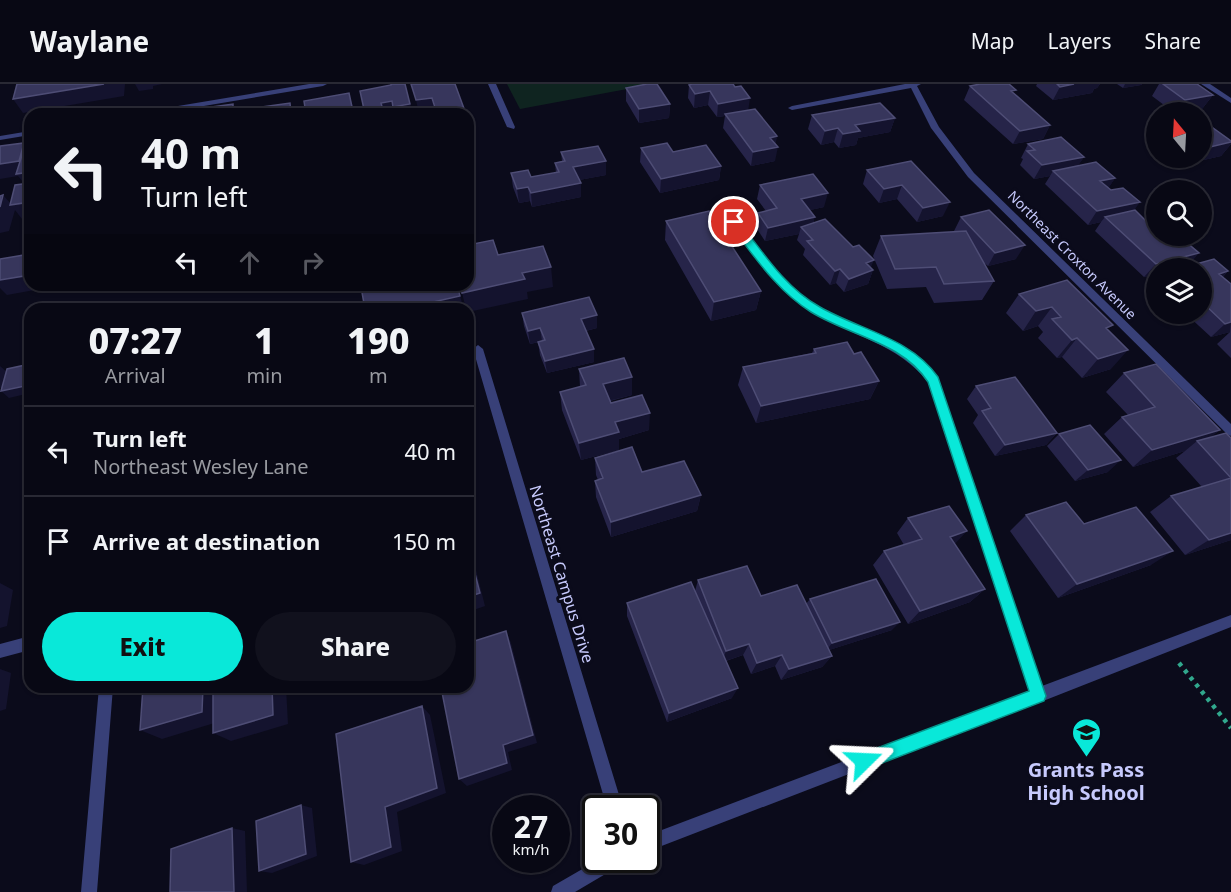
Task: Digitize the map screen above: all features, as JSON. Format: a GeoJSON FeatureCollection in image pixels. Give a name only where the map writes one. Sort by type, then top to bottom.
{"type":"FeatureCollection","features":[{"type":"Feature","properties":{"kind":"street"},"geometry":{"type":"LineString","coordinates":[[178,108],[322,84]]}},
{"type":"Feature","properties":{"kind":"street"},"geometry":{"type":"LineString","coordinates":[[492,84],[511,127]]}},
{"type":"Feature","properties":{"kind":"street"},"geometry":{"type":"LineString","coordinates":[[792,108],[915,84]]}},
{"type":"Feature","properties":{"kind":"street","name":"Northeast Croxton Avenue"},"geometry":{"type":"LineString","coordinates":[[915,84],[935,128],[971,175],[1231,431]]}},
{"type":"Feature","properties":{"kind":"street"},"geometry":{"type":"LineString","coordinates":[[1206,84],[1231,101]]}},
{"type":"Feature","properties":{"kind":"street"},"geometry":{"type":"LineString","coordinates":[[0,138],[24,134]]}},
{"type":"Feature","properties":{"kind":"street"},"geometry":{"type":"LineString","coordinates":[[734,222],[782,283],[815,309],[896,346],[924,366],[934,381],[1038,696]]}},
{"type":"Feature","properties":{"kind":"street","name":"Northeast Campus Drive"},"geometry":{"type":"LineString","coordinates":[[478,350],[611,795]]}},
{"type":"Feature","properties":{"kind":"street"},"geometry":{"type":"LineString","coordinates":[[660,839],[1231,621]]}},
{"type":"Feature","properties":{"kind":"street"},"geometry":{"type":"LineString","coordinates":[[0,651],[24,645]]}},
{"type":"Feature","properties":{"kind":"street"},"geometry":{"type":"LineString","coordinates":[[89,892],[106,693]]}},
{"type":"Feature","properties":{"kind":"street"},"geometry":{"type":"LineString","coordinates":[[559,892],[591,873]]}},
{"type":"Feature","properties":{"kind":"path"},"geometry":{"type":"LineString","coordinates":[[1165,647],[1231,728]]}},
{"type":"Feature","properties":{"kind":"green space"},"geometry":{"type":"Polygon","coordinates":[[[507,84],[654,84],[520,109],[507,84]]]}},
{"type":"Feature","properties":{"kind":"building"},"geometry":{"type":"Polygon","coordinates":[[[17,84],[104,84],[13,99],[17,84]]]}},
{"type":"Feature","properties":{"kind":"building"},"geometry":{"type":"Polygon","coordinates":[[[405,84],[410,104],[393,107],[392,101],[381,103],[382,108],[364,108],[360,91],[405,84]]]}},
{"type":"Feature","properties":{"kind":"building"},"geometry":{"type":"Polygon","coordinates":[[[411,84],[455,84],[464,108],[435,108],[432,98],[416,100],[411,84]]]}},
{"type":"Feature","properties":{"kind":"building"},"geometry":{"type":"Polygon","coordinates":[[[657,84],[670,104],[639,109],[626,88],[657,84]]]}},
{"type":"Feature","properties":{"kind":"building"},"geometry":{"type":"Polygon","coordinates":[[[733,84],[735,87],[741,86],[750,98],[718,104],[710,91],[695,94],[689,85],[733,84]]]}},
{"type":"Feature","properties":{"kind":"building"},"geometry":{"type":"Polygon","coordinates":[[[1009,84],[1016,90],[1011,91],[1050,125],[1020,131],[970,86],[1009,84]]]}},
{"type":"Feature","properties":{"kind":"building"},"geometry":{"type":"Polygon","coordinates":[[[1057,84],[1074,84],[1060,87],[1057,84]]]}},
{"type":"Feature","properties":{"kind":"building"},"geometry":{"type":"Polygon","coordinates":[[[1163,84],[1197,84],[1213,95],[1185,100],[1163,84]]]}},
{"type":"Feature","properties":{"kind":"building"},"geometry":{"type":"Polygon","coordinates":[[[349,93],[352,107],[305,108],[304,101],[349,93]]]}},
{"type":"Feature","properties":{"kind":"building"},"geometry":{"type":"Polygon","coordinates":[[[290,103],[290,108],[255,108],[290,103]]]}},
{"type":"Feature","properties":{"kind":"building"},"geometry":{"type":"Polygon","coordinates":[[[880,103],[895,118],[855,125],[860,131],[843,134],[838,128],[825,131],[812,115],[880,103]]]}},
{"type":"Feature","properties":{"kind":"building"},"geometry":{"type":"Polygon","coordinates":[[[233,104],[233,108],[212,107],[233,104]]]}},
{"type":"Feature","properties":{"kind":"building"},"geometry":{"type":"Polygon","coordinates":[[[755,109],[777,136],[770,138],[778,147],[753,152],[725,114],[755,109]]]}},
{"type":"Feature","properties":{"kind":"building"},"geometry":{"type":"Polygon","coordinates":[[[1212,127],[1231,141],[1212,147],[1212,127]]]}},
{"type":"Feature","properties":{"kind":"building"},"geometry":{"type":"Polygon","coordinates":[[[1061,137],[1084,157],[1042,165],[1027,151],[1035,150],[1028,144],[1061,137]]]}},
{"type":"Feature","properties":{"kind":"building"},"geometry":{"type":"Polygon","coordinates":[[[24,143],[19,161],[0,164],[0,146],[24,143]]]}},
{"type":"Feature","properties":{"kind":"building"},"geometry":{"type":"Polygon","coordinates":[[[667,143],[673,152],[706,145],[721,166],[661,179],[641,148],[667,143]]]}},
{"type":"Feature","properties":{"kind":"building"},"geometry":{"type":"Polygon","coordinates":[[[598,146],[606,161],[573,167],[581,183],[531,193],[528,187],[517,189],[511,173],[528,170],[531,177],[559,172],[555,163],[565,161],[561,152],[598,146]]]}},
{"type":"Feature","properties":{"kind":"building"},"geometry":{"type":"Polygon","coordinates":[[[24,149],[24,173],[16,174],[24,149]]]}},
{"type":"Feature","properties":{"kind":"building"},"geometry":{"type":"Polygon","coordinates":[[[911,161],[950,202],[923,208],[902,185],[884,189],[867,170],[911,161]]]}},
{"type":"Feature","properties":{"kind":"building"},"geometry":{"type":"Polygon","coordinates":[[[1096,162],[1115,178],[1100,181],[1111,190],[1123,188],[1140,202],[1097,211],[1053,171],[1096,162]]]}},
{"type":"Feature","properties":{"kind":"building"},"geometry":{"type":"Polygon","coordinates":[[[813,174],[828,193],[801,199],[815,217],[768,228],[758,213],[777,208],[760,185],[813,174]]]}},
{"type":"Feature","properties":{"kind":"building"},"geometry":{"type":"Polygon","coordinates":[[[24,184],[24,203],[10,205],[15,185],[24,184]]]}},
{"type":"Feature","properties":{"kind":"building"},"geometry":{"type":"Polygon","coordinates":[[[989,210],[1025,245],[995,253],[961,217],[989,210]]]}},
{"type":"Feature","properties":{"kind":"building"},"geometry":{"type":"Polygon","coordinates":[[[1135,210],[1146,221],[1146,246],[1191,246],[1199,253],[1179,258],[1149,258],[1105,217],[1135,210]]]}},
{"type":"Feature","properties":{"kind":"building"},"geometry":{"type":"Polygon","coordinates":[[[709,211],[761,291],[714,302],[666,221],[709,211]]]}},
{"type":"Feature","properties":{"kind":"building"},"geometry":{"type":"Polygon","coordinates":[[[825,219],[853,247],[859,245],[874,260],[866,263],[873,270],[849,279],[840,269],[835,271],[807,241],[813,240],[801,227],[825,219]]]}},
{"type":"Feature","properties":{"kind":"building"},"geometry":{"type":"Polygon","coordinates":[[[966,231],[994,281],[944,284],[936,267],[895,269],[881,236],[966,231]]]}},
{"type":"Feature","properties":{"kind":"building"},"geometry":{"type":"Polygon","coordinates":[[[493,240],[498,255],[543,246],[551,267],[522,273],[525,279],[474,290],[474,244],[493,240]]]}},
{"type":"Feature","properties":{"kind":"building"},"geometry":{"type":"Polygon","coordinates":[[[24,255],[24,276],[0,280],[0,259],[24,255]]]}},
{"type":"Feature","properties":{"kind":"building"},"geometry":{"type":"Polygon","coordinates":[[[1212,260],[1228,271],[1219,274],[1231,284],[1231,322],[1225,324],[1212,312],[1212,260]]]}},
{"type":"Feature","properties":{"kind":"building"},"geometry":{"type":"Polygon","coordinates":[[[1067,280],[1113,325],[1106,328],[1128,350],[1098,359],[1077,338],[1072,340],[1052,319],[1061,317],[1052,307],[1036,311],[1019,294],[1067,280]]]}},
{"type":"Feature","properties":{"kind":"building"},"geometry":{"type":"Polygon","coordinates":[[[362,291],[459,291],[460,296],[429,303],[364,303],[362,291]]]}},
{"type":"Feature","properties":{"kind":"building"},"geometry":{"type":"Polygon","coordinates":[[[589,297],[597,315],[581,319],[594,349],[545,361],[538,342],[545,340],[540,328],[528,331],[522,313],[589,297]]]}},
{"type":"Feature","properties":{"kind":"building"},"geometry":{"type":"Polygon","coordinates":[[[847,342],[854,354],[861,352],[879,381],[761,406],[743,367],[816,353],[814,349],[847,342]]]}},
{"type":"Feature","properties":{"kind":"building"},"geometry":{"type":"Polygon","coordinates":[[[624,358],[632,377],[603,384],[611,403],[642,395],[650,413],[615,422],[619,432],[579,443],[560,392],[586,385],[579,369],[624,358]]]}},
{"type":"Feature","properties":{"kind":"building"},"geometry":{"type":"Polygon","coordinates":[[[1156,364],[1220,430],[1152,450],[1122,417],[1155,407],[1124,373],[1156,364]]]}},
{"type":"Feature","properties":{"kind":"building"},"geometry":{"type":"Polygon","coordinates":[[[24,365],[24,386],[1,391],[7,369],[24,365]]]}},
{"type":"Feature","properties":{"kind":"building"},"geometry":{"type":"Polygon","coordinates":[[[1015,377],[1057,433],[1005,445],[982,411],[991,408],[976,386],[1015,377]]]}},
{"type":"Feature","properties":{"kind":"building"},"geometry":{"type":"Polygon","coordinates":[[[1090,425],[1121,460],[1088,470],[1059,434],[1090,425]]]}},
{"type":"Feature","properties":{"kind":"building"},"geometry":{"type":"Polygon","coordinates":[[[1226,433],[1231,438],[1231,478],[1197,441],[1226,433]]]}},
{"type":"Feature","properties":{"kind":"building"},"geometry":{"type":"Polygon","coordinates":[[[632,447],[642,472],[684,461],[701,495],[611,522],[595,481],[603,478],[595,458],[632,447]]]}},
{"type":"Feature","properties":{"kind":"building"},"geometry":{"type":"Polygon","coordinates":[[[1231,478],[1231,533],[1209,540],[1171,496],[1231,478]]]}},
{"type":"Feature","properties":{"kind":"building"},"geometry":{"type":"Polygon","coordinates":[[[1066,502],[1084,524],[1136,507],[1173,551],[1077,584],[1026,515],[1066,502]]]}},
{"type":"Feature","properties":{"kind":"building"},"geometry":{"type":"Polygon","coordinates":[[[949,506],[967,531],[950,537],[985,589],[920,611],[884,551],[922,539],[908,518],[949,506]]]}},
{"type":"Feature","properties":{"kind":"building"},"geometry":{"type":"Polygon","coordinates":[[[747,566],[761,596],[797,585],[832,656],[789,669],[782,655],[757,663],[749,644],[726,651],[698,580],[747,566]]]}},
{"type":"Feature","properties":{"kind":"building"},"geometry":{"type":"Polygon","coordinates":[[[474,570],[480,593],[474,595],[474,570]]]}},
{"type":"Feature","properties":{"kind":"building"},"geometry":{"type":"Polygon","coordinates":[[[876,579],[900,622],[832,643],[810,599],[876,579]]]}},
{"type":"Feature","properties":{"kind":"building"},"geometry":{"type":"Polygon","coordinates":[[[691,582],[738,688],[669,713],[627,603],[691,582]]]}},
{"type":"Feature","properties":{"kind":"building"},"geometry":{"type":"Polygon","coordinates":[[[506,631],[533,735],[503,745],[507,763],[459,779],[442,693],[474,693],[474,641],[506,631]]]}},
{"type":"Feature","properties":{"kind":"building"},"geometry":{"type":"Polygon","coordinates":[[[143,693],[203,693],[202,712],[140,730],[143,693]]]}},
{"type":"Feature","properties":{"kind":"building"},"geometry":{"type":"Polygon","coordinates":[[[213,693],[272,693],[273,715],[213,733],[213,693]]]}},
{"type":"Feature","properties":{"kind":"building"},"geometry":{"type":"Polygon","coordinates":[[[422,706],[437,788],[385,807],[391,847],[351,862],[336,734],[422,706]]]}},
{"type":"Feature","properties":{"kind":"building"},"geometry":{"type":"Polygon","coordinates":[[[301,805],[306,854],[259,871],[256,821],[301,805]]]}},
{"type":"Feature","properties":{"kind":"building"},"geometry":{"type":"Polygon","coordinates":[[[232,828],[234,892],[170,892],[171,849],[232,828]]]}},
{"type":"Feature","properties":{"kind":"place","name":"Grants Pass High School"},"geometry":{"type":"Point","coordinates":[1086,758]}},
{"type":"Feature","properties":{"kind":"route"},"geometry":{"type":"LineString","coordinates":[[734,222],[782,283],[815,309],[896,346],[924,366],[934,381],[1038,696],[864,761]]}}]}
